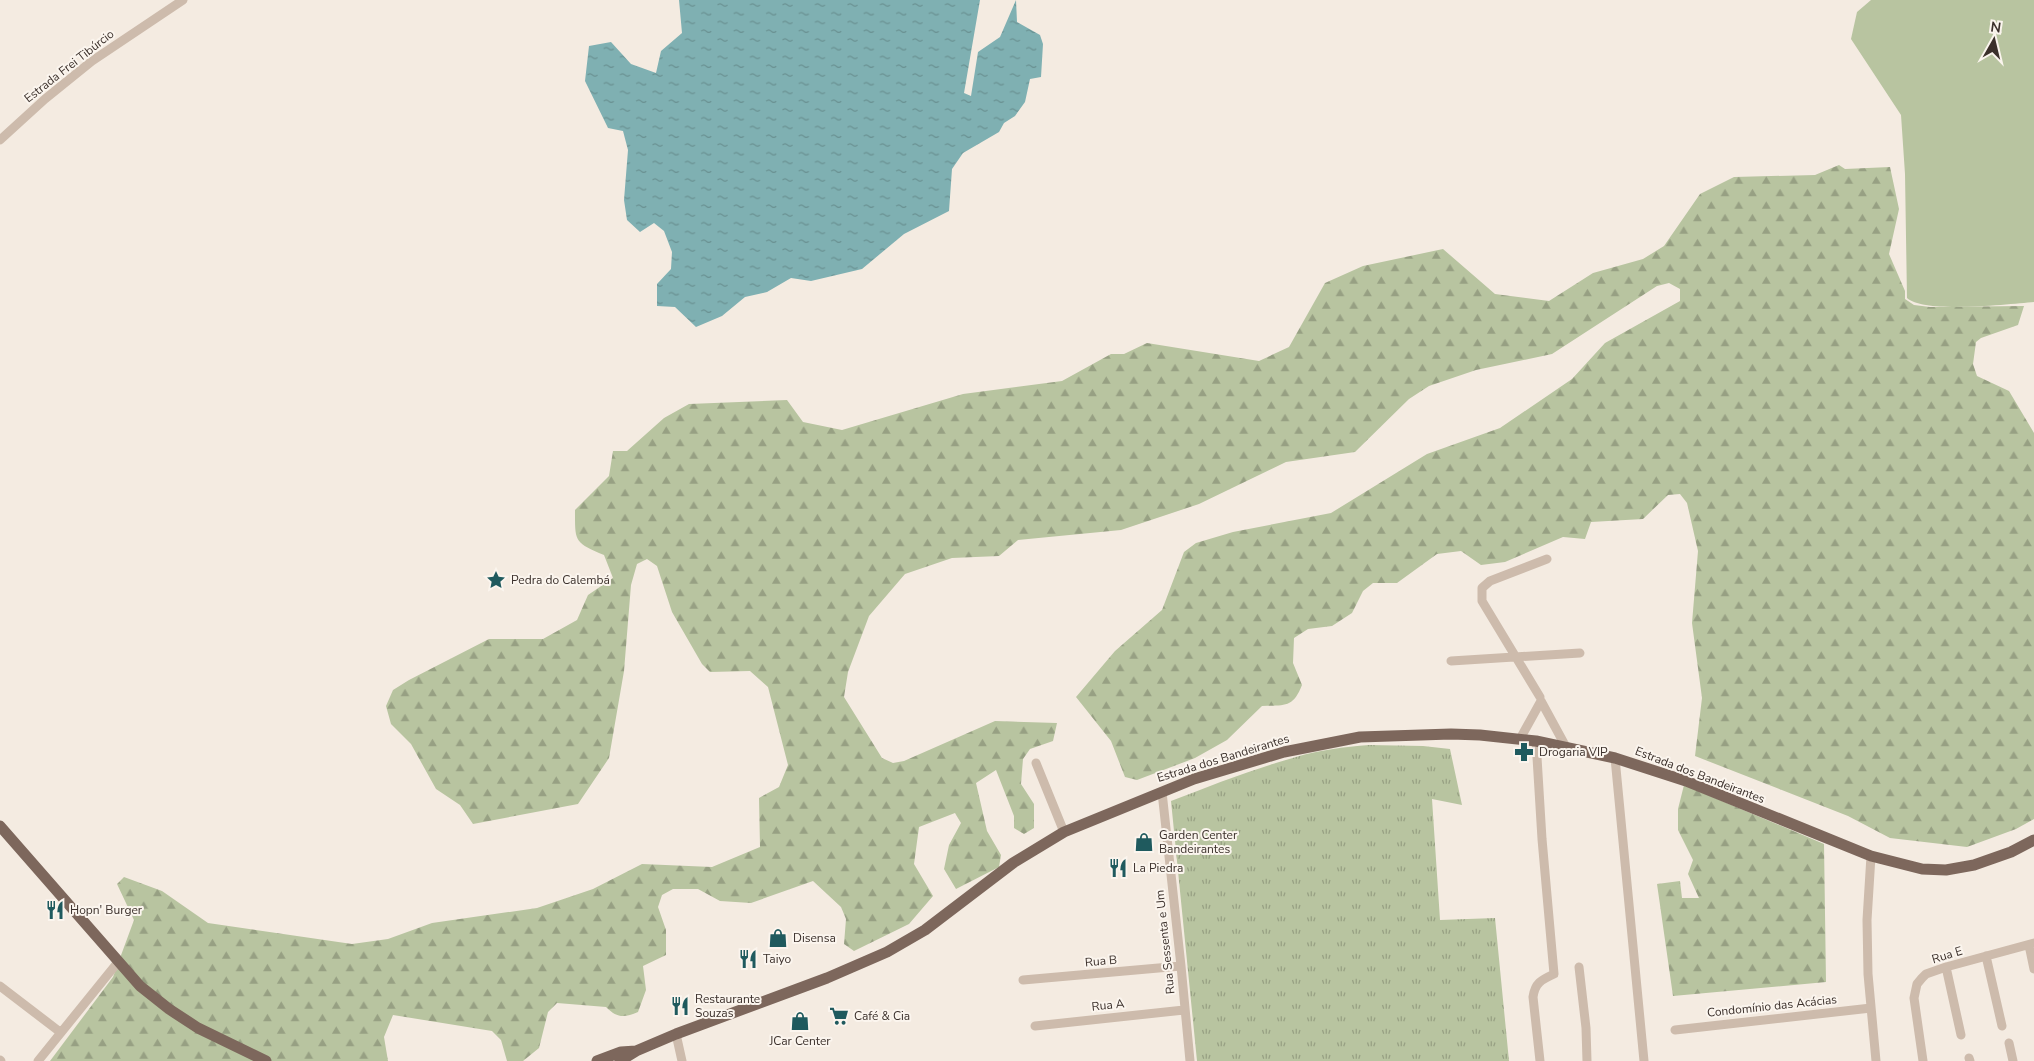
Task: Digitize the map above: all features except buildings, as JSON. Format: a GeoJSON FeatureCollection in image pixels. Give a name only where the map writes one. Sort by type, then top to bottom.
{"type":"FeatureCollection","features":[{"type":"Feature","properties":{"kind":"main road","name":"Estrada dos Bandeirantes"},"geometry":{"type":"LineString","coordinates":[[620,1061],[636,1056],[676,1034],[827,978],[887,952],[925,930],[1013,863],[1064,832],[1162,792],[1266,757],[1360,737],[1450,734],[1520,739],[1615,758],[1686,781],[1871,856],[1922,869],[1946,870],[1974,866],[2011,852],[2034,840]]}},
{"type":"Feature","properties":{"kind":"main road"},"geometry":{"type":"LineString","coordinates":[[0,826],[140,986],[169,1010],[223,1042],[266,1061]]}},
{"type":"Feature","properties":{"kind":"main road","name":"Estrada dos Bandeirantes"},"geometry":{"type":"LineString","coordinates":[[597,1061],[621,1052],[636,1056]]}},
{"type":"Feature","properties":{"kind":"street","name":"Estrada Frei Tibúrcio"},"geometry":{"type":"LineString","coordinates":[[0,140],[45,99],[92,61],[183,0]]}},
{"type":"Feature","properties":{"kind":"street"},"geometry":{"type":"LineString","coordinates":[[1540,697],[1482,600],[1482,588],[1490,581],[1547,559]]}},
{"type":"Feature","properties":{"kind":"street"},"geometry":{"type":"LineString","coordinates":[[1451,661],[1580,653]]}},
{"type":"Feature","properties":{"kind":"street"},"geometry":{"type":"LineString","coordinates":[[1520,739],[1541,701],[1566,747]]}},
{"type":"Feature","properties":{"kind":"street"},"geometry":{"type":"LineString","coordinates":[[1536,741],[1554,974],[1539,981],[1534,989],[1533,998],[1540,1061]]}},
{"type":"Feature","properties":{"kind":"street"},"geometry":{"type":"LineString","coordinates":[[1615,758],[1644,1061]]}},
{"type":"Feature","properties":{"kind":"street"},"geometry":{"type":"LineString","coordinates":[[1036,764],[1064,832]]}},
{"type":"Feature","properties":{"kind":"street","name":"Rua Sessenta e Um"},"geometry":{"type":"LineString","coordinates":[[1162,792],[1190,1061]]}},
{"type":"Feature","properties":{"kind":"street"},"geometry":{"type":"LineString","coordinates":[[1871,856],[1867,920],[1871,1008],[1876,1061]]}},
{"type":"Feature","properties":{"kind":"street"},"geometry":{"type":"LineString","coordinates":[[2031,944],[2034,969]]}},
{"type":"Feature","properties":{"kind":"street","name":"Rua E"},"geometry":{"type":"LineString","coordinates":[[1923,1061],[1914,990],[1926,974],[2031,944]]}},
{"type":"Feature","properties":{"kind":"street"},"geometry":{"type":"LineString","coordinates":[[1986,956],[2002,1026]]}},
{"type":"Feature","properties":{"kind":"street"},"geometry":{"type":"LineString","coordinates":[[38,1061],[118,962]]}},
{"type":"Feature","properties":{"kind":"street","name":"Rua B"},"geometry":{"type":"LineString","coordinates":[[1024,980],[1181,966]]}},
{"type":"Feature","properties":{"kind":"street"},"geometry":{"type":"LineString","coordinates":[[1580,967],[1587,1061]]}},
{"type":"Feature","properties":{"kind":"street"},"geometry":{"type":"LineString","coordinates":[[1946,967],[1961,1035]]}},
{"type":"Feature","properties":{"kind":"street"},"geometry":{"type":"LineString","coordinates":[[0,986],[60,1032]]}},
{"type":"Feature","properties":{"kind":"street","name":"Condomínio das Acácias"},"geometry":{"type":"LineString","coordinates":[[1675,1030],[1871,1008]]}},
{"type":"Feature","properties":{"kind":"street","name":"Rua A"},"geometry":{"type":"LineString","coordinates":[[1035,1026],[1184,1010]]}},
{"type":"Feature","properties":{"kind":"street"},"geometry":{"type":"LineString","coordinates":[[676,1034],[682,1061]]}},
{"type":"Feature","properties":{"kind":"street"},"geometry":{"type":"LineString","coordinates":[[2009,1043],[2013,1061]]}},
{"type":"Feature","properties":{"kind":"green space"},"geometry":{"type":"Polygon","coordinates":[[[1871,0],[2034,0],[2034,302],[1948,307],[1916,303],[1907,298],[1905,174],[1901,115],[1851,39],[1857,12],[1871,0]]]}},
{"type":"Feature","properties":{"kind":"green space"},"geometry":{"type":"Polygon","coordinates":[[[1839,165],[1845,169],[1890,167],[1899,209],[1889,254],[1905,291],[1905,299],[1914,305],[1930,307],[2024,306],[2018,325],[1981,338],[1976,342],[1973,364],[1977,376],[2009,391],[2034,433],[2034,819],[2016,829],[1967,847],[1890,838],[1848,816],[1695,756],[1702,698],[1692,623],[1698,551],[1687,503],[1680,494],[1668,495],[1643,519],[1591,522],[1585,539],[1563,537],[1505,562],[1481,565],[1461,551],[1437,554],[1397,583],[1373,583],[1363,591],[1352,613],[1332,626],[1308,629],[1294,638],[1293,663],[1302,685],[1295,698],[1287,704],[1262,706],[1227,740],[1195,758],[1137,780],[1125,777],[1111,741],[1076,697],[1115,651],[1162,610],[1184,552],[1196,543],[1233,532],[1331,513],[1427,454],[1500,428],[1572,379],[1605,343],[1680,301],[1680,289],[1669,283],[1657,286],[1552,354],[1476,370],[1429,386],[1409,399],[1355,452],[1286,462],[1199,504],[1121,530],[1018,540],[999,556],[952,558],[905,574],[869,616],[848,672],[844,697],[882,758],[893,763],[904,761],[995,721],[1057,723],[1053,741],[1030,749],[1023,759],[1021,784],[1034,804],[1034,828],[1024,834],[1014,828],[1014,816],[996,770],[976,783],[987,831],[1001,855],[999,867],[956,889],[944,869],[949,845],[961,823],[955,813],[919,827],[914,864],[933,896],[909,924],[854,951],[844,944],[846,919],[841,907],[813,881],[751,903],[720,901],[698,889],[673,889],[662,895],[658,907],[666,930],[666,955],[643,966],[646,990],[638,1012],[621,1016],[606,1007],[557,1003],[548,1012],[539,1048],[523,1061],[507,1061],[501,1040],[492,1031],[393,1015],[384,1037],[388,1061],[50,1061],[113,977],[134,920],[117,884],[124,877],[162,891],[208,923],[352,944],[388,939],[432,923],[537,908],[593,889],[642,864],[712,867],[760,847],[759,798],[779,787],[788,765],[768,687],[750,671],[710,672],[702,664],[672,612],[657,566],[647,559],[637,564],[631,585],[624,671],[609,758],[578,804],[473,824],[460,805],[436,789],[411,744],[391,724],[386,706],[393,690],[489,639],[543,639],[577,620],[588,595],[613,578],[604,555],[587,547],[578,540],[575,529],[575,510],[609,476],[613,451],[627,451],[664,418],[689,404],[787,400],[803,422],[842,430],[963,394],[1062,381],[1111,354],[1124,354],[1147,343],[1259,361],[1289,347],[1325,283],[1363,266],[1443,249],[1495,294],[1549,301],[1593,273],[1643,259],[1664,246],[1700,194],[1734,177],[1815,175],[1839,165]]]}},
{"type":"Feature","properties":{"kind":"green space"},"geometry":{"type":"Polygon","coordinates":[[[1369,745],[1423,746],[1450,749],[1462,805],[1432,799],[1440,920],[1495,918],[1509,1061],[1197,1061],[1171,801],[1248,772],[1296,757],[1332,749],[1369,745]]]}},
{"type":"Feature","properties":{"kind":"green space"},"geometry":{"type":"Polygon","coordinates":[[[1684,785],[1824,844],[1826,982],[1673,996],[1657,884],[1680,881],[1682,898],[1699,898],[1688,874],[1693,860],[1678,830],[1678,809],[1684,785]]]}},
{"type":"Feature","properties":{"kind":"water"},"geometry":{"type":"Polygon","coordinates":[[[679,0],[980,0],[964,93],[971,96],[978,52],[1000,37],[1016,0],[1017,22],[1040,35],[1043,44],[1041,77],[1030,79],[1025,102],[1015,116],[1004,123],[999,132],[963,153],[952,169],[949,211],[904,234],[862,269],[811,281],[791,278],[767,292],[745,297],[722,316],[696,327],[675,307],[657,306],[657,284],[671,269],[672,252],[664,231],[654,223],[640,232],[627,220],[624,200],[628,150],[623,131],[608,128],[585,81],[589,46],[611,42],[631,64],[656,73],[661,51],[682,33],[679,0]]]}},
{"type":"Feature","properties":{"kind":"place","name":"Pedra do Calembá"},"geometry":{"type":"Point","coordinates":[496,580]}},
{"type":"Feature","properties":{"kind":"place","name":"Drogaria VIP"},"geometry":{"type":"Point","coordinates":[1524,752]}},
{"type":"Feature","properties":{"kind":"place","name":"Garden Center Bandeirantes"},"geometry":{"type":"Point","coordinates":[1144,842]}},
{"type":"Feature","properties":{"kind":"place","name":"La Piedra"},"geometry":{"type":"Point","coordinates":[1118,868]}},
{"type":"Feature","properties":{"kind":"place","name":"Hopn' Burger"},"geometry":{"type":"Point","coordinates":[55,910]}},
{"type":"Feature","properties":{"kind":"place","name":"Disensa"},"geometry":{"type":"Point","coordinates":[778,938]}},
{"type":"Feature","properties":{"kind":"place","name":"Taiyo"},"geometry":{"type":"Point","coordinates":[748,959]}},
{"type":"Feature","properties":{"kind":"place","name":"Restaurante Souzas"},"geometry":{"type":"Point","coordinates":[680,1006]}},
{"type":"Feature","properties":{"kind":"place","name":"Café & Cia"},"geometry":{"type":"Point","coordinates":[839,1016]}},
{"type":"Feature","properties":{"kind":"place","name":"JCar Center"},"geometry":{"type":"Point","coordinates":[800,1021]}}]}
